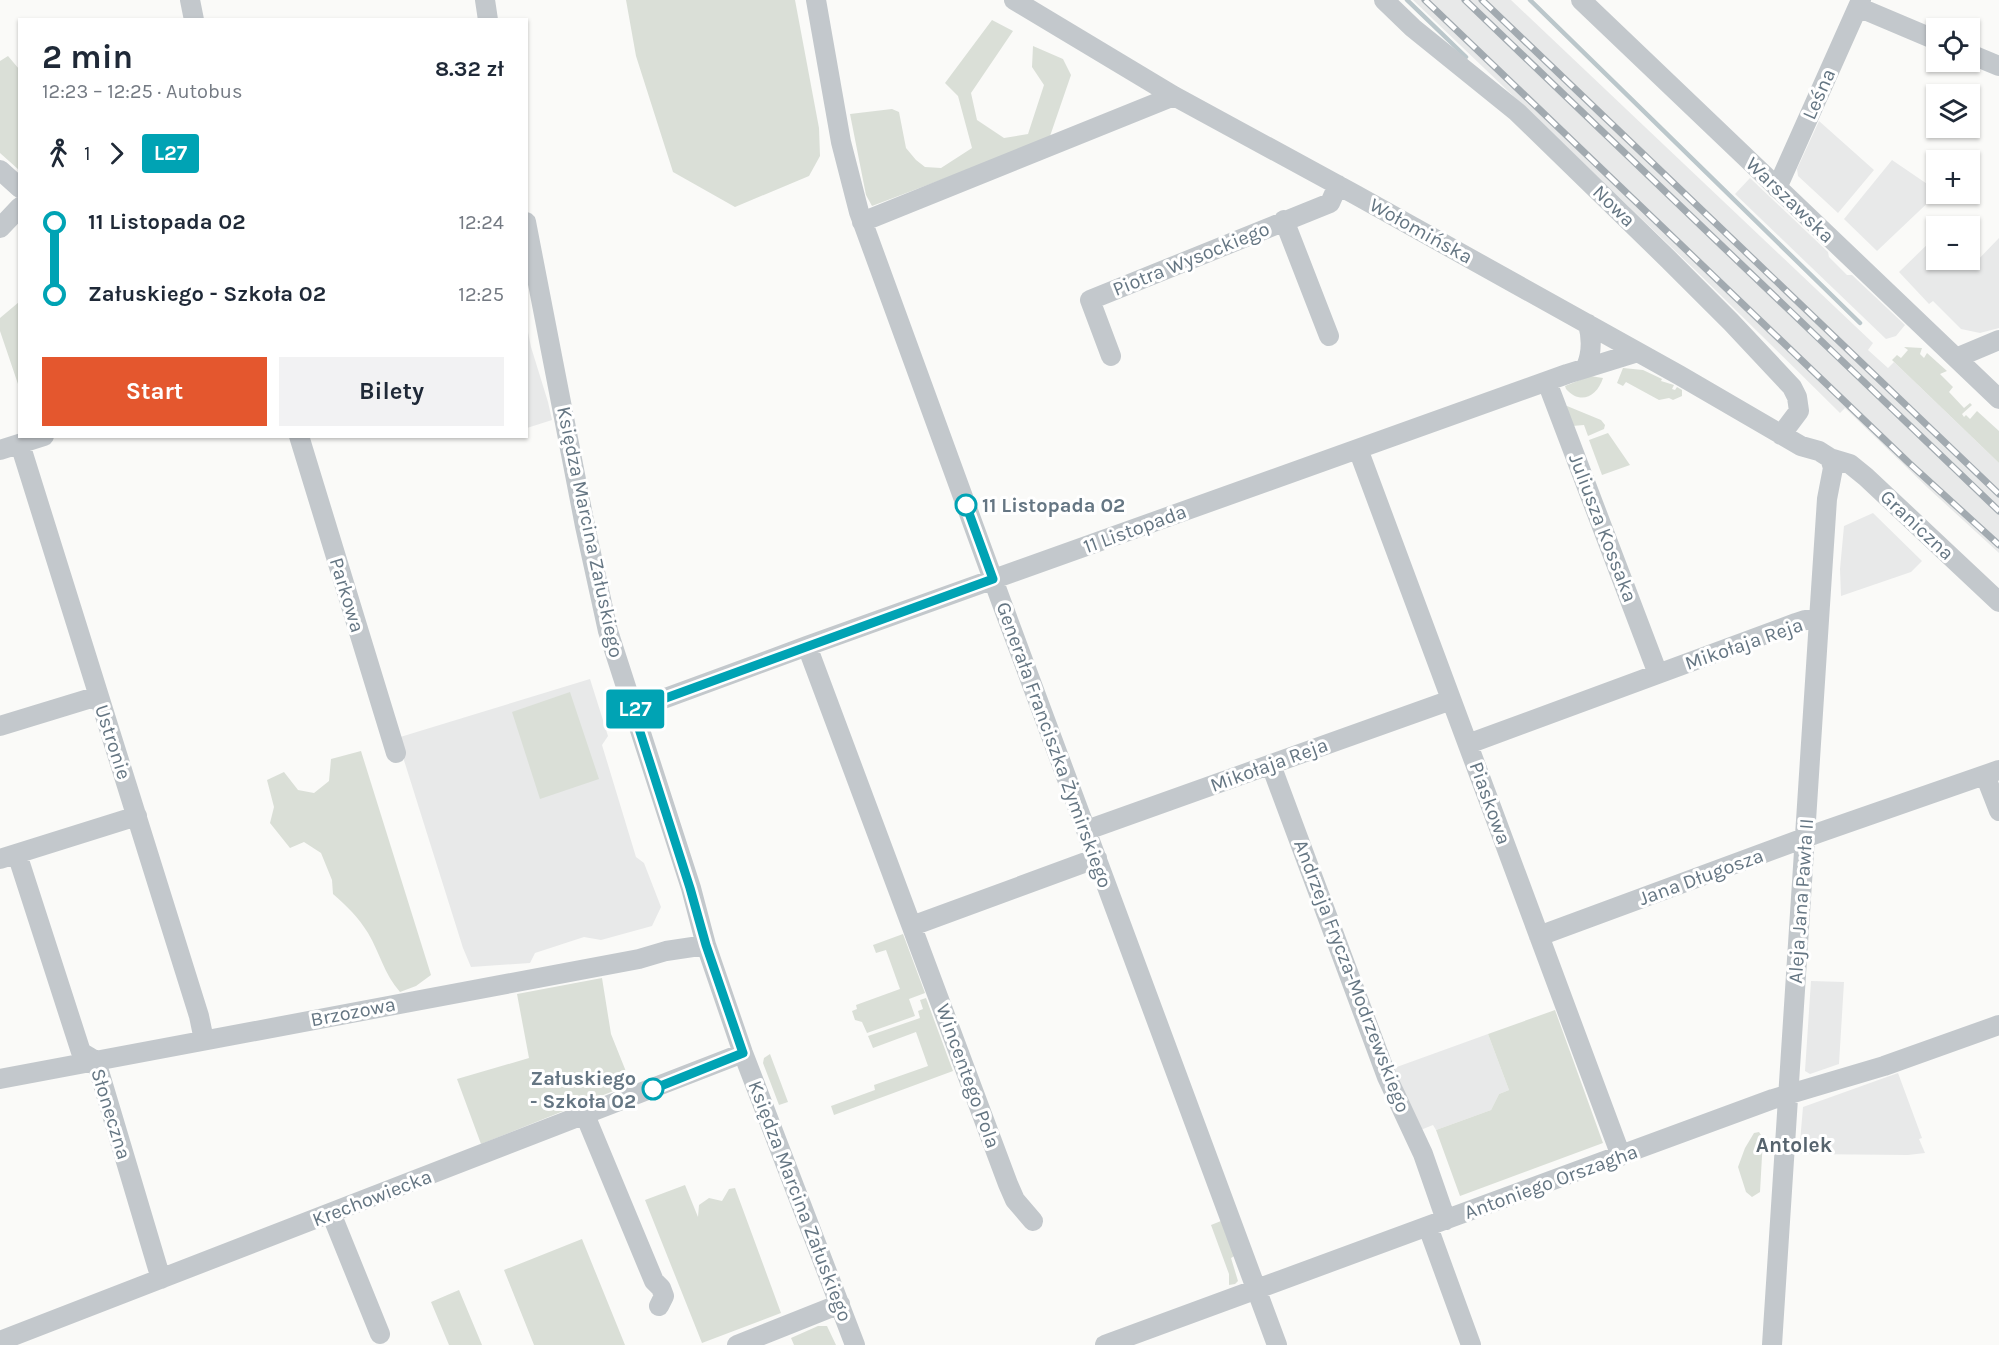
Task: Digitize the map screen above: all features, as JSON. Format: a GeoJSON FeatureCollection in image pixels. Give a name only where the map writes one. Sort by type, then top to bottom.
{"type":"FeatureCollection","features":[{"type":"Feature","properties":{"kind":"street"},"geometry":{"type":"LineString","coordinates":[[190,0],[194,18]]}},
{"type":"Feature","properties":{"kind":"street"},"geometry":{"type":"LineString","coordinates":[[485,0],[488,18]]}},
{"type":"Feature","properties":{"kind":"street","name":"Generała Franciszka Żymirskiego"},"geometry":{"type":"LineString","coordinates":[[816,0],[841,142],[862,222],[1277,1345]]}},
{"type":"Feature","properties":{"kind":"street","name":"Wołomińska"},"geometry":{"type":"LineString","coordinates":[[1014,0],[1174,96],[1588,324],[1800,446],[1819,451],[1830,458]]}},
{"type":"Feature","properties":{"kind":"street","name":"Nowa"},"geometry":{"type":"LineString","coordinates":[[1384,0],[1413,28],[1516,112],[1669,260],[1792,387],[1797,397],[1799,411],[1781,435]]}},
{"type":"Feature","properties":{"kind":"street","name":"Warszawska"},"geometry":{"type":"LineString","coordinates":[[1581,0],[1999,399]]}},
{"type":"Feature","properties":{"kind":"street"},"geometry":{"type":"LineString","coordinates":[[1859,3],[1926,35]]}},
{"type":"Feature","properties":{"kind":"street","name":"Leśna"},"geometry":{"type":"LineString","coordinates":[[1777,189],[1859,3]]}},
{"type":"Feature","properties":{"kind":"street"},"geometry":{"type":"LineString","coordinates":[[1980,58],[1999,66]]}},
{"type":"Feature","properties":{"kind":"street"},"geometry":{"type":"LineString","coordinates":[[862,222],[1174,96]]}},
{"type":"Feature","properties":{"kind":"street"},"geometry":{"type":"LineString","coordinates":[[0,170],[18,186]]}},
{"type":"Feature","properties":{"kind":"street","name":"Piotra Wysockiego"},"geometry":{"type":"LineString","coordinates":[[1111,356],[1090,300],[1329,203],[1338,185]]}},
{"type":"Feature","properties":{"kind":"street"},"geometry":{"type":"LineString","coordinates":[[0,228],[18,209]]}},
{"type":"Feature","properties":{"kind":"street"},"geometry":{"type":"LineString","coordinates":[[1284,220],[1329,336]]}},
{"type":"Feature","properties":{"kind":"street","name":"Księdza Marcina Załuskiego"},"geometry":{"type":"LineString","coordinates":[[528,243],[532,286],[608,631],[706,945],[743,1053],[855,1345]]}},
{"type":"Feature","properties":{"kind":"street"},"geometry":{"type":"LineString","coordinates":[[1587,368],[1591,335],[1588,324]]}},
{"type":"Feature","properties":{"kind":"street"},"geometry":{"type":"LineString","coordinates":[[1956,358],[1999,340]]}},
{"type":"Feature","properties":{"kind":"street","name":"11 Listopada"},"geometry":{"type":"LineString","coordinates":[[633,710],[993,579],[1547,382],[1638,352]]}},
{"type":"Feature","properties":{"kind":"street","name":"Juliusza Kossaka"},"geometry":{"type":"LineString","coordinates":[[1547,382],[1658,674]]}},
{"type":"Feature","properties":{"kind":"street"},"geometry":{"type":"LineString","coordinates":[[0,450],[38,438]]}},
{"type":"Feature","properties":{"kind":"street","name":"Parkowa"},"geometry":{"type":"LineString","coordinates":[[300,438],[396,753]]}},
{"type":"Feature","properties":{"kind":"street","name":"Ustronie"},"geometry":{"type":"LineString","coordinates":[[21,444],[199,1016],[204,1040]]}},
{"type":"Feature","properties":{"kind":"street","name":"Piaskowa"},"geometry":{"type":"LineString","coordinates":[[1358,449],[1621,1156]]}},
{"type":"Feature","properties":{"kind":"street","name":"Graniczna"},"geometry":{"type":"LineString","coordinates":[[1830,458],[1850,464],[1866,477],[1999,602]]}},
{"type":"Feature","properties":{"kind":"street","name":"Aleja Jana Pawła II"},"geometry":{"type":"LineString","coordinates":[[1772,1345],[1827,499],[1833,468],[1830,458]]}},
{"type":"Feature","properties":{"kind":"street","name":"Mikołaja Reja"},"geometry":{"type":"LineString","coordinates":[[1468,744],[1796,623],[1805,620],[1819,620]]}},
{"type":"Feature","properties":{"kind":"street","name":"Wincentego Pola"},"geometry":{"type":"LineString","coordinates":[[807,646],[1011,1192],[1033,1221]]}},
{"type":"Feature","properties":{"kind":"street"},"geometry":{"type":"LineString","coordinates":[[0,726],[98,696]]}},
{"type":"Feature","properties":{"kind":"street","name":"Mikołaja Reja"},"geometry":{"type":"LineString","coordinates":[[1087,830],[1451,700]]}},
{"type":"Feature","properties":{"kind":"street","name":"Andrzeja Frycza-Modrzewskiego"},"geometry":{"type":"LineString","coordinates":[[1272,765],[1387,1077],[1417,1141],[1471,1345]]}},
{"type":"Feature","properties":{"kind":"street"},"geometry":{"type":"LineString","coordinates":[[1992,772],[1999,811]]}},
{"type":"Feature","properties":{"kind":"street","name":"Jana Długosza"},"geometry":{"type":"LineString","coordinates":[[1539,936],[1992,772]]}},
{"type":"Feature","properties":{"kind":"street"},"geometry":{"type":"LineString","coordinates":[[9,857],[137,816]]}},
{"type":"Feature","properties":{"kind":"street","name":"Słoneczna"},"geometry":{"type":"LineString","coordinates":[[9,857],[81,1053],[96,1060],[161,1279]]}},
{"type":"Feature","properties":{"kind":"street"},"geometry":{"type":"LineString","coordinates":[[912,926],[1097,858]]}},
{"type":"Feature","properties":{"kind":"street","name":"Brzozowa"},"geometry":{"type":"LineString","coordinates":[[0,1079],[706,945]]}},
{"type":"Feature","properties":{"kind":"street","name":"Antoniego Orszagha"},"geometry":{"type":"LineString","coordinates":[[1105,1345],[1788,1094],[1884,1066],[1999,1025]]}},
{"type":"Feature","properties":{"kind":"street","name":"Krechowiecka"},"geometry":{"type":"LineString","coordinates":[[1,1340],[743,1053]]}},
{"type":"Feature","properties":{"kind":"street"},"geometry":{"type":"LineString","coordinates":[[585,1115],[654,1281],[661,1288],[664,1296],[659,1306]]}},
{"type":"Feature","properties":{"kind":"street"},"geometry":{"type":"LineString","coordinates":[[331,1213],[380,1334]]}},
{"type":"Feature","properties":{"kind":"street"},"geometry":{"type":"LineString","coordinates":[[737,1345],[840,1304]]}},
{"type":"Feature","properties":{"kind":"shaded area"},"geometry":{"type":"Polygon","coordinates":[[[626,0],[795,0],[819,128],[820,156],[809,176],[735,207],[673,172],[636,56],[626,0]]]}},
{"type":"Feature","properties":{"kind":"shaded area"},"geometry":{"type":"Polygon","coordinates":[[[1413,0],[1511,0],[1873,343],[1868,350],[1888,368],[1894,362],[1999,463],[1999,553],[1845,408],[1840,413],[1694,269],[1413,0]]]}},
{"type":"Feature","properties":{"kind":"shaded area"},"geometry":{"type":"Polygon","coordinates":[[[992,20],[1013,31],[971,93],[977,120],[1004,138],[1028,134],[1044,85],[1032,67],[1033,46],[1063,59],[1071,75],[1049,139],[872,206],[866,195],[850,114],[892,109],[899,112],[906,148],[925,167],[941,168],[972,148],[958,96],[945,83],[992,20]]]}},
{"type":"Feature","properties":{"kind":"shaded area"},"geometry":{"type":"Polygon","coordinates":[[[8,56],[18,68],[18,169],[0,153],[0,61],[8,56]]]}},
{"type":"Feature","properties":{"kind":"shaded area"},"geometry":{"type":"Polygon","coordinates":[[[1819,121],[1874,170],[1838,213],[1798,176],[1797,169],[1819,121]]]}},
{"type":"Feature","properties":{"kind":"shaded area"},"geometry":{"type":"Polygon","coordinates":[[[1892,160],[1926,183],[1926,204],[1877,251],[1844,219],[1892,160]]]}},
{"type":"Feature","properties":{"kind":"shaded area"},"geometry":{"type":"Polygon","coordinates":[[[1750,178],[1828,252],[1829,257],[1847,275],[1852,275],[1905,325],[1896,336],[1886,339],[1735,194],[1750,178]]]}},
{"type":"Feature","properties":{"kind":"shaded area"},"geometry":{"type":"Polygon","coordinates":[[[1999,238],[1999,328],[1980,333],[1961,329],[1933,301],[1929,304],[1899,272],[1926,246],[1926,270],[1980,270],[1980,258],[1999,238]]]}},
{"type":"Feature","properties":{"kind":"shaded area"},"geometry":{"type":"Polygon","coordinates":[[[18,303],[18,384],[0,331],[0,318],[18,303]]]}},
{"type":"Feature","properties":{"kind":"shaded area"},"geometry":{"type":"Polygon","coordinates":[[[528,332],[531,347],[552,420],[528,428],[528,332]]]}},
{"type":"Feature","properties":{"kind":"shaded area"},"geometry":{"type":"Polygon","coordinates":[[[1904,347],[1922,348],[1920,354],[1924,358],[1927,353],[1947,371],[1940,374],[1953,387],[1949,392],[1964,408],[1970,403],[1972,405],[1962,414],[1964,417],[1966,415],[1970,419],[1977,411],[1999,431],[1999,463],[1892,360],[1897,355],[1901,358],[1908,350],[1904,347]]]}},
{"type":"Feature","properties":{"kind":"shaded area"},"geometry":{"type":"Polygon","coordinates":[[[1623,368],[1643,370],[1662,379],[1661,381],[1674,385],[1672,389],[1675,390],[1677,387],[1682,390],[1682,396],[1673,400],[1669,398],[1659,400],[1626,382],[1623,386],[1617,383],[1623,368]]]}},
{"type":"Feature","properties":{"kind":"shaded area"},"geometry":{"type":"Polygon","coordinates":[[[1590,376],[1603,378],[1597,390],[1588,397],[1577,397],[1566,389],[1565,386],[1590,376]]]}},
{"type":"Feature","properties":{"kind":"shaded area"},"geometry":{"type":"Polygon","coordinates":[[[1567,406],[1601,420],[1605,425],[1604,429],[1588,436],[1584,425],[1572,426],[1567,406]]]}},
{"type":"Feature","properties":{"kind":"shaded area"},"geometry":{"type":"Polygon","coordinates":[[[1608,433],[1630,465],[1602,475],[1589,440],[1608,433]]]}},
{"type":"Feature","properties":{"kind":"shaded area"},"geometry":{"type":"Polygon","coordinates":[[[1873,513],[1922,561],[1911,572],[1841,596],[1840,569],[1844,526],[1873,513]]]}},
{"type":"Feature","properties":{"kind":"shaded area"},"geometry":{"type":"Polygon","coordinates":[[[590,679],[608,736],[602,745],[636,857],[644,863],[661,907],[652,926],[601,940],[584,937],[535,953],[530,963],[471,967],[397,738],[590,679]]]}},
{"type":"Feature","properties":{"kind":"shaded area"},"geometry":{"type":"Polygon","coordinates":[[[570,692],[599,779],[540,799],[512,712],[570,692]]]}},
{"type":"Feature","properties":{"kind":"shaded area"},"geometry":{"type":"Polygon","coordinates":[[[361,751],[431,975],[416,986],[400,992],[390,978],[364,927],[333,894],[332,880],[321,853],[304,842],[290,848],[270,823],[274,807],[267,780],[284,772],[298,790],[314,793],[329,781],[331,759],[361,751]]]}},
{"type":"Feature","properties":{"kind":"shaded area"},"geometry":{"type":"Polygon","coordinates":[[[903,934],[925,993],[909,999],[915,1016],[867,1033],[862,1022],[855,1020],[852,1011],[857,1009],[856,1005],[900,989],[886,950],[876,953],[873,945],[903,934]]]}},
{"type":"Feature","properties":{"kind":"shaded area"},"geometry":{"type":"Polygon","coordinates":[[[602,978],[611,1034],[631,1084],[481,1144],[457,1079],[529,1058],[517,994],[602,978]]]}},
{"type":"Feature","properties":{"kind":"shaded area"},"geometry":{"type":"Polygon","coordinates":[[[1811,981],[1844,982],[1839,1064],[1810,1074],[1805,1071],[1811,981]]]}},
{"type":"Feature","properties":{"kind":"shaded area"},"geometry":{"type":"Polygon","coordinates":[[[926,998],[953,1071],[834,1115],[831,1106],[875,1090],[874,1085],[928,1066],[916,1032],[873,1048],[868,1036],[920,1018],[918,1011],[923,1009],[920,1000],[926,998]]]}},
{"type":"Feature","properties":{"kind":"shaded area"},"geometry":{"type":"Polygon","coordinates":[[[1555,1010],[1603,1143],[1460,1196],[1436,1130],[1491,1110],[1499,1094],[1509,1090],[1488,1034],[1555,1010]]]}},
{"type":"Feature","properties":{"kind":"shaded area"},"geometry":{"type":"Polygon","coordinates":[[[1488,1034],[1509,1090],[1499,1094],[1491,1110],[1436,1130],[1433,1125],[1418,1131],[1394,1068],[1488,1034]]]}},
{"type":"Feature","properties":{"kind":"shaded area"},"geometry":{"type":"Polygon","coordinates":[[[770,1054],[788,1102],[779,1105],[763,1063],[764,1058],[770,1054]]]}},
{"type":"Feature","properties":{"kind":"shaded area"},"geometry":{"type":"Polygon","coordinates":[[[1898,1073],[1922,1138],[1919,1139],[1925,1153],[1908,1155],[1799,1154],[1803,1107],[1898,1073]]]}},
{"type":"Feature","properties":{"kind":"shaded area"},"geometry":{"type":"Polygon","coordinates":[[[1759,1132],[1763,1138],[1760,1192],[1752,1197],[1746,1192],[1738,1167],[1754,1133],[1759,1132]]]}},
{"type":"Feature","properties":{"kind":"shaded area"},"geometry":{"type":"Polygon","coordinates":[[[685,1185],[698,1217],[699,1205],[709,1198],[722,1201],[729,1189],[735,1188],[781,1313],[702,1343],[645,1200],[685,1185]]]}},
{"type":"Feature","properties":{"kind":"shaded area"},"geometry":{"type":"Polygon","coordinates":[[[1221,1221],[1236,1255],[1231,1258],[1238,1281],[1235,1284],[1229,1285],[1229,1274],[1211,1225],[1221,1221]]]}},
{"type":"Feature","properties":{"kind":"shaded area"},"geometry":{"type":"Polygon","coordinates":[[[582,1239],[625,1345],[534,1345],[504,1270],[582,1239]]]}},
{"type":"Feature","properties":{"kind":"shaded area"},"geometry":{"type":"Polygon","coordinates":[[[459,1290],[482,1345],[449,1345],[431,1302],[459,1290]]]}},
{"type":"Feature","properties":{"kind":"shaded area"},"geometry":{"type":"Polygon","coordinates":[[[818,1326],[827,1326],[836,1345],[794,1345],[791,1338],[818,1326]]]}},
{"type":"Feature","properties":{"kind":"waterway"},"geometry":{"type":"LineString","coordinates":[[1407,0],[1466,57]]}},
{"type":"Feature","properties":{"kind":"waterway"},"geometry":{"type":"LineString","coordinates":[[1530,0],[1860,323]]}},
{"type":"Feature","properties":{"kind":"railway"},"geometry":{"type":"LineString","coordinates":[[1425,0],[1909,463],[1999,545]]}},
{"type":"Feature","properties":{"kind":"railway"},"geometry":{"type":"LineString","coordinates":[[1465,0],[1999,511]]}},
{"type":"Feature","properties":{"kind":"railway"},"geometry":{"type":"LineString","coordinates":[[1482,0],[1999,494]]}},
{"type":"Feature","properties":{"kind":"bus line","name":"L27"},"geometry":{"type":"LineString","coordinates":[[653,1089],[743,1053],[706,945],[633,710],[993,579],[966,505]]}},
{"type":"Feature","properties":{"kind":"place","name":"11 Listopada 02"},"geometry":{"type":"Point","coordinates":[966,505]}},
{"type":"Feature","properties":{"kind":"place","name":"Załuskiego - Szkoła 02"},"geometry":{"type":"Point","coordinates":[653,1089]}},
{"type":"Feature","properties":{"kind":"district","name":"Antolek"},"geometry":{"type":"Point","coordinates":[1794,1145]}}]}
